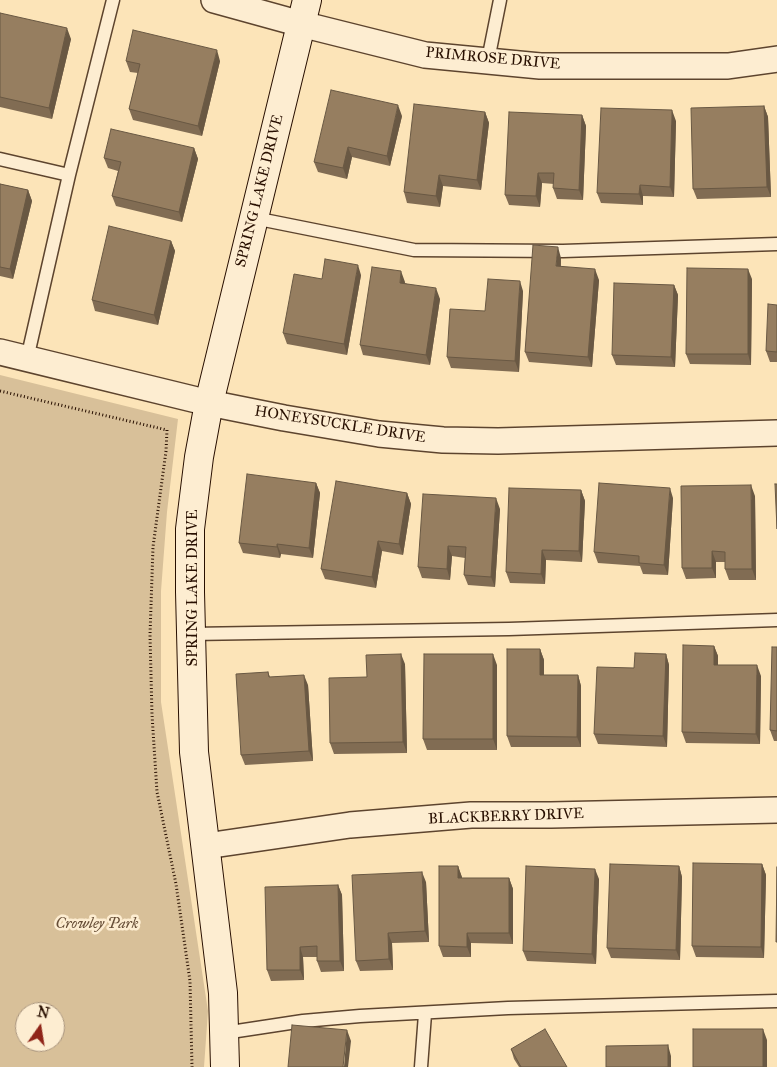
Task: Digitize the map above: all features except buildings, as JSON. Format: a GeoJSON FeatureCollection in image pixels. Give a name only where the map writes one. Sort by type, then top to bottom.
{"type":"FeatureCollection","features":[{"type":"Feature","properties":{"kind":"street","name":"PRIMROSE DRIVE"},"geometry":{"type":"LineString","coordinates":[[214,0],[304,12],[425,54],[540,66],[728,66],[777,59]]}},
{"type":"Feature","properties":{"kind":"street","name":"SPRING LAKE DRIVE"},"geometry":{"type":"LineString","coordinates":[[225,1067],[223,993],[194,752],[190,529],[199,457],[209,403],[304,12]]}},
{"type":"Feature","properties":{"kind":"street","name":"HONEYSUCKLE DRIVE"},"geometry":{"type":"LineString","coordinates":[[0,352],[209,403],[284,418],[370,432],[442,440],[498,441],[777,433]]}},
{"type":"Feature","properties":{"kind":"street","name":"BLACKBERRY DRIVE"},"geometry":{"type":"LineString","coordinates":[[206,846],[350,825],[471,815],[777,810]]}},
{"type":"Feature","properties":{"kind":"lane"},"geometry":{"type":"LineString","coordinates":[[27,359],[68,175],[113,0]]}},
{"type":"Feature","properties":{"kind":"lane"},"geometry":{"type":"LineString","coordinates":[[488,60],[500,0]]}},
{"type":"Feature","properties":{"kind":"lane"},"geometry":{"type":"LineString","coordinates":[[0,159],[68,175]]}},
{"type":"Feature","properties":{"kind":"lane"},"geometry":{"type":"LineString","coordinates":[[254,218],[414,250],[563,251],[777,244]]}},
{"type":"Feature","properties":{"kind":"lane"},"geometry":{"type":"LineString","coordinates":[[191,634],[499,629],[777,620]]}},
{"type":"Feature","properties":{"kind":"lane"},"geometry":{"type":"LineString","coordinates":[[224,1034],[303,1022],[360,1016],[425,1014],[508,1008],[777,1001]]}},
{"type":"Feature","properties":{"kind":"lane"},"geometry":{"type":"LineString","coordinates":[[421,1067],[425,1014]]}},
{"type":"Feature","properties":{"kind":"path"},"geometry":{"type":"LineString","coordinates":[[0,391],[167,430],[166,451],[153,547],[150,635],[152,715],[157,792],[176,884],[190,981],[192,1067]]}},
{"type":"Feature","properties":{"kind":"green space","name":"Crowley Park"},"geometry":{"type":"Polygon","coordinates":[[[0,375],[178,419],[167,512],[161,591],[161,702],[208,1011],[204,1067],[0,1067],[0,375]]]}}]}
